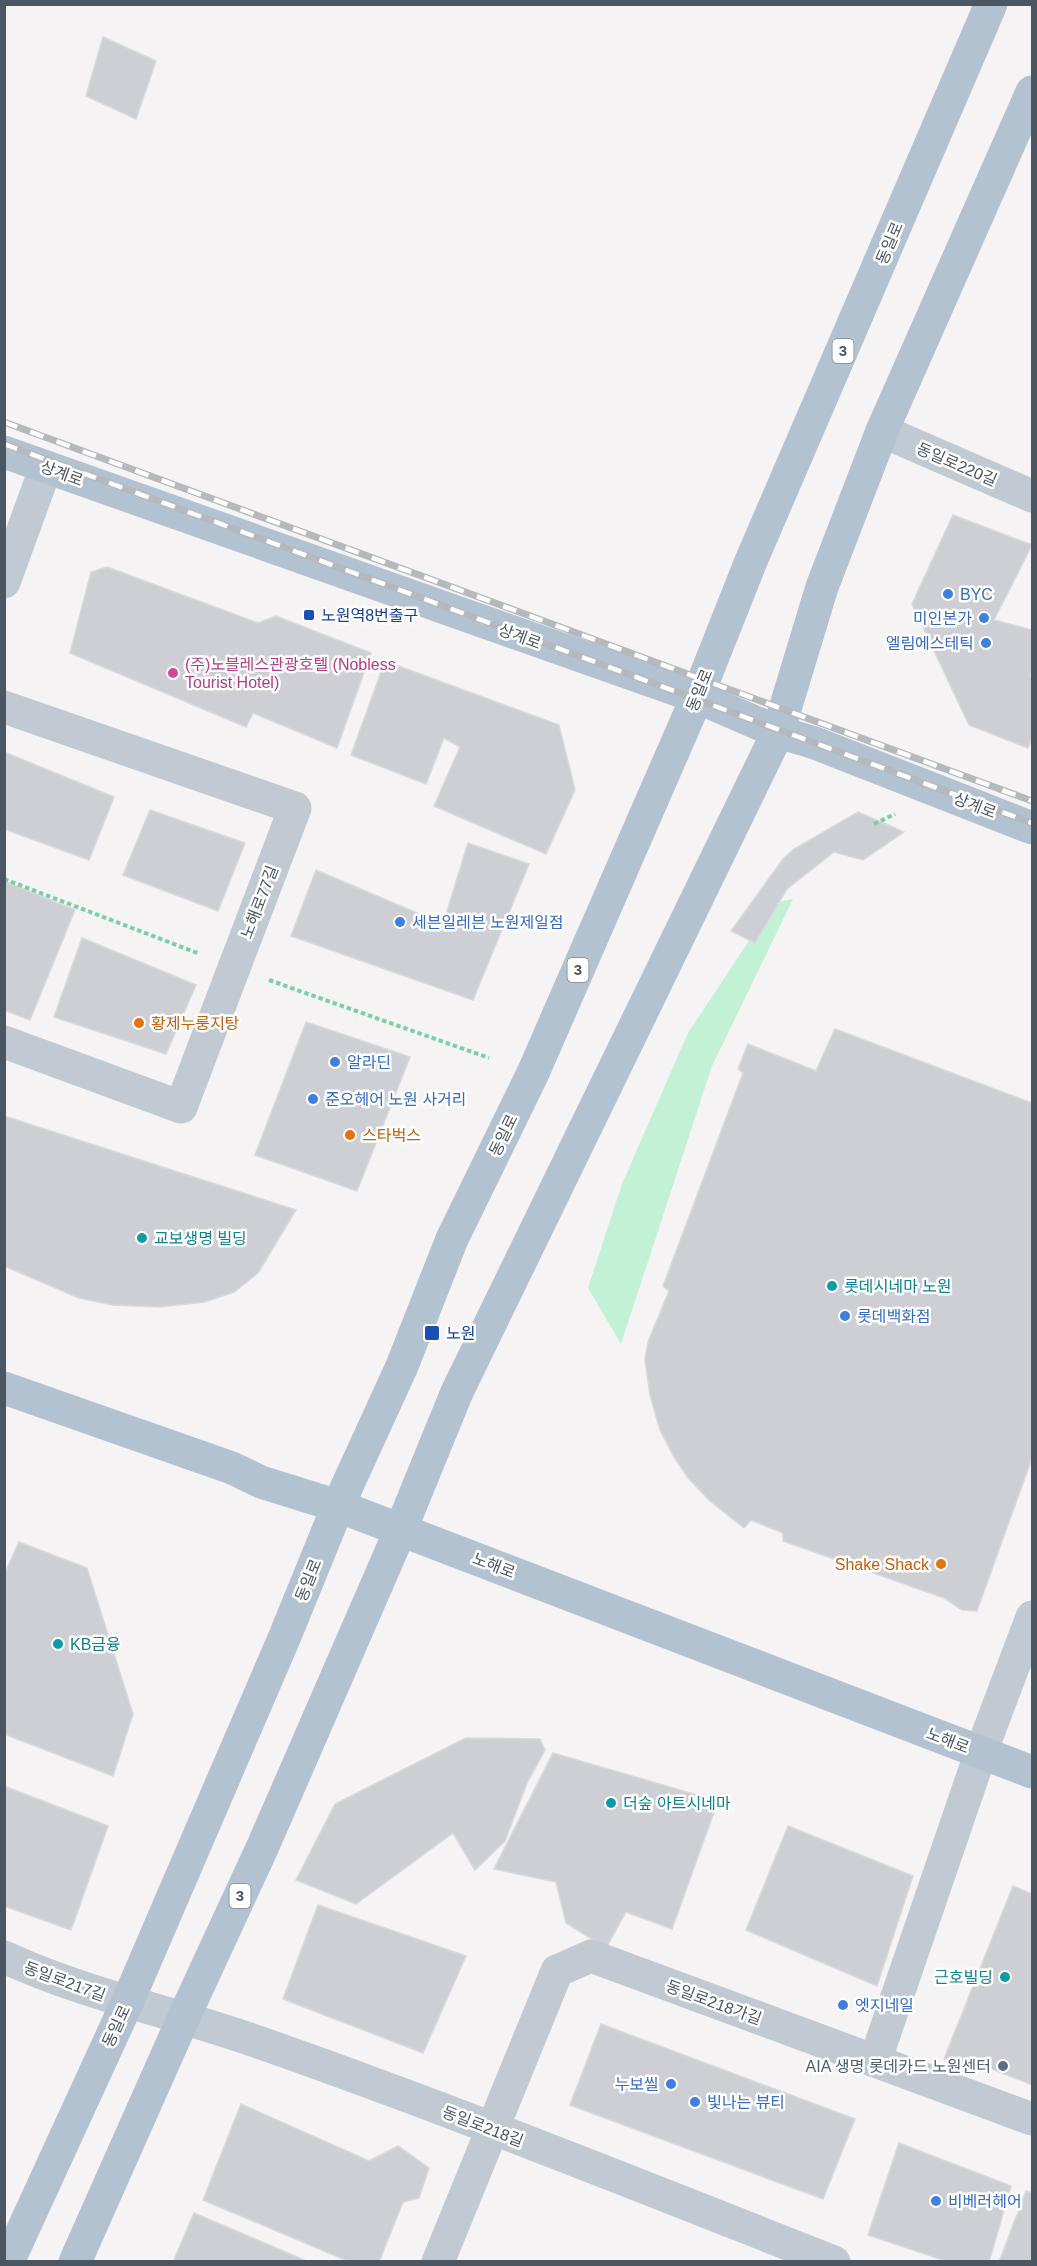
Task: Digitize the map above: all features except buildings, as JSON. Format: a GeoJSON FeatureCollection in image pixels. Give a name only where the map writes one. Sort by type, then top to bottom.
{"type":"FeatureCollection","features":[{"type":"Feature","properties":{"kind":"main road","name":"동일로"},"geometry":{"type":"LineString","coordinates":[[8,2262],[127,2003],[285,1636],[338,1506],[402,1366],[452,1239],[533,1073],[697,697],[752,561],[991,4]]}},
{"type":"Feature","properties":{"kind":"main road","name":"3"},"geometry":{"type":"LineString","coordinates":[[75,2262],[263,1846],[401,1529],[457,1392],[778,732],[822,587],[882,431],[1032,92]]}},
{"type":"Feature","properties":{"kind":"main road","name":"상계로"},"geometry":{"type":"LineString","coordinates":[[4,452],[697,697],[778,732],[815,743],[1032,828]]}},
{"type":"Feature","properties":{"kind":"main road","name":"노해로"},"geometry":{"type":"LineString","coordinates":[[4,1388],[232,1468],[261,1482],[401,1529],[1032,1772]]}},
{"type":"Feature","properties":{"kind":"street","name":"동일로220길"},"geometry":{"type":"LineString","coordinates":[[882,431],[1032,496]]}},
{"type":"Feature","properties":{"kind":"street"},"geometry":{"type":"LineString","coordinates":[[4,582],[46,467]]}},
{"type":"Feature","properties":{"kind":"street","name":"노해로77길"},"geometry":{"type":"LineString","coordinates":[[4,707],[295,808],[180,1107],[4,1042]]}},
{"type":"Feature","properties":{"kind":"street"},"geometry":{"type":"LineString","coordinates":[[981,1752],[1032,1617]]}},
{"type":"Feature","properties":{"kind":"street","name":"노해로"},"geometry":{"type":"LineString","coordinates":[[875,2061],[981,1752]]}},
{"type":"Feature","properties":{"kind":"street","name":"동일로218가길"},"geometry":{"type":"LineString","coordinates":[[438,2262],[557,1971],[591,1956],[1032,2120]]}},
{"type":"Feature","properties":{"kind":"street","name":"동일로217길"},"geometry":{"type":"LineString","coordinates":[[4,1958],[40,1974],[127,2003]]}},
{"type":"Feature","properties":{"kind":"street","name":"동일로218길"},"geometry":{"type":"LineString","coordinates":[[127,2003],[257,2042],[492,2129],[834,2262]]}},
{"type":"Feature","properties":{"kind":"green space"},"geometry":{"type":"Polygon","coordinates":[[[793,899],[712,1066],[621,1344],[588,1288],[622,1184],[688,1033],[774,903],[793,899]]]}},
{"type":"Feature","properties":{"kind":"railway"},"geometry":{"type":"LineString","coordinates":[[4,422],[1032,801]]}},
{"type":"Feature","properties":{"kind":"railway"},"geometry":{"type":"LineString","coordinates":[[4,444],[1032,823]]}},
{"type":"Feature","properties":{"kind":"place","name":"BYC"},"geometry":{"type":"Point","coordinates":[948,594]}},
{"type":"Feature","properties":{"kind":"place","name":"노원역8번출구"},"geometry":{"type":"Point","coordinates":[309,615]}},
{"type":"Feature","properties":{"kind":"place","name":"미인본가"},"geometry":{"type":"Point","coordinates":[984,618]}},
{"type":"Feature","properties":{"kind":"place","name":"엘림에스테틱"},"geometry":{"type":"Point","coordinates":[986,643]}},
{"type":"Feature","properties":{"kind":"place","name":"(주)노블레스관광호텔 (Nobless Tourist Hotel)"},"geometry":{"type":"Point","coordinates":[173,673]}},
{"type":"Feature","properties":{"kind":"place","name":"세븐일레븐 노원제일점"},"geometry":{"type":"Point","coordinates":[400,922]}},
{"type":"Feature","properties":{"kind":"place","name":"황제누룽지탕"},"geometry":{"type":"Point","coordinates":[139,1023]}},
{"type":"Feature","properties":{"kind":"place","name":"알라딘"},"geometry":{"type":"Point","coordinates":[335,1062]}},
{"type":"Feature","properties":{"kind":"place","name":"준오헤어 노원 사거리"},"geometry":{"type":"Point","coordinates":[313,1099]}},
{"type":"Feature","properties":{"kind":"place","name":"스타벅스"},"geometry":{"type":"Point","coordinates":[350,1135]}},
{"type":"Feature","properties":{"kind":"place","name":"교보생명 빌딩"},"geometry":{"type":"Point","coordinates":[142,1238]}},
{"type":"Feature","properties":{"kind":"place","name":"롯데시네마 노원"},"geometry":{"type":"Point","coordinates":[832,1286]}},
{"type":"Feature","properties":{"kind":"place","name":"롯데백화점"},"geometry":{"type":"Point","coordinates":[845,1316]}},
{"type":"Feature","properties":{"kind":"place","name":"노원"},"geometry":{"type":"Point","coordinates":[432,1333]}},
{"type":"Feature","properties":{"kind":"place","name":"Shake Shack"},"geometry":{"type":"Point","coordinates":[941,1564]}},
{"type":"Feature","properties":{"kind":"place","name":"KB금융"},"geometry":{"type":"Point","coordinates":[58,1644]}},
{"type":"Feature","properties":{"kind":"place","name":"더숲 아트시네마"},"geometry":{"type":"Point","coordinates":[611,1803]}},
{"type":"Feature","properties":{"kind":"place","name":"근호빌딩"},"geometry":{"type":"Point","coordinates":[1005,1977]}},
{"type":"Feature","properties":{"kind":"place","name":"엣지네일"},"geometry":{"type":"Point","coordinates":[843,2005]}},
{"type":"Feature","properties":{"kind":"place","name":"AIA 생명 롯데카드 노원센터"},"geometry":{"type":"Point","coordinates":[1003,2066]}},
{"type":"Feature","properties":{"kind":"place","name":"누보씰"},"geometry":{"type":"Point","coordinates":[671,2084]}},
{"type":"Feature","properties":{"kind":"place","name":"빛나는 뷰티"},"geometry":{"type":"Point","coordinates":[695,2102]}},
{"type":"Feature","properties":{"kind":"place","name":"비베러헤어"},"geometry":{"type":"Point","coordinates":[936,2201]}}]}
